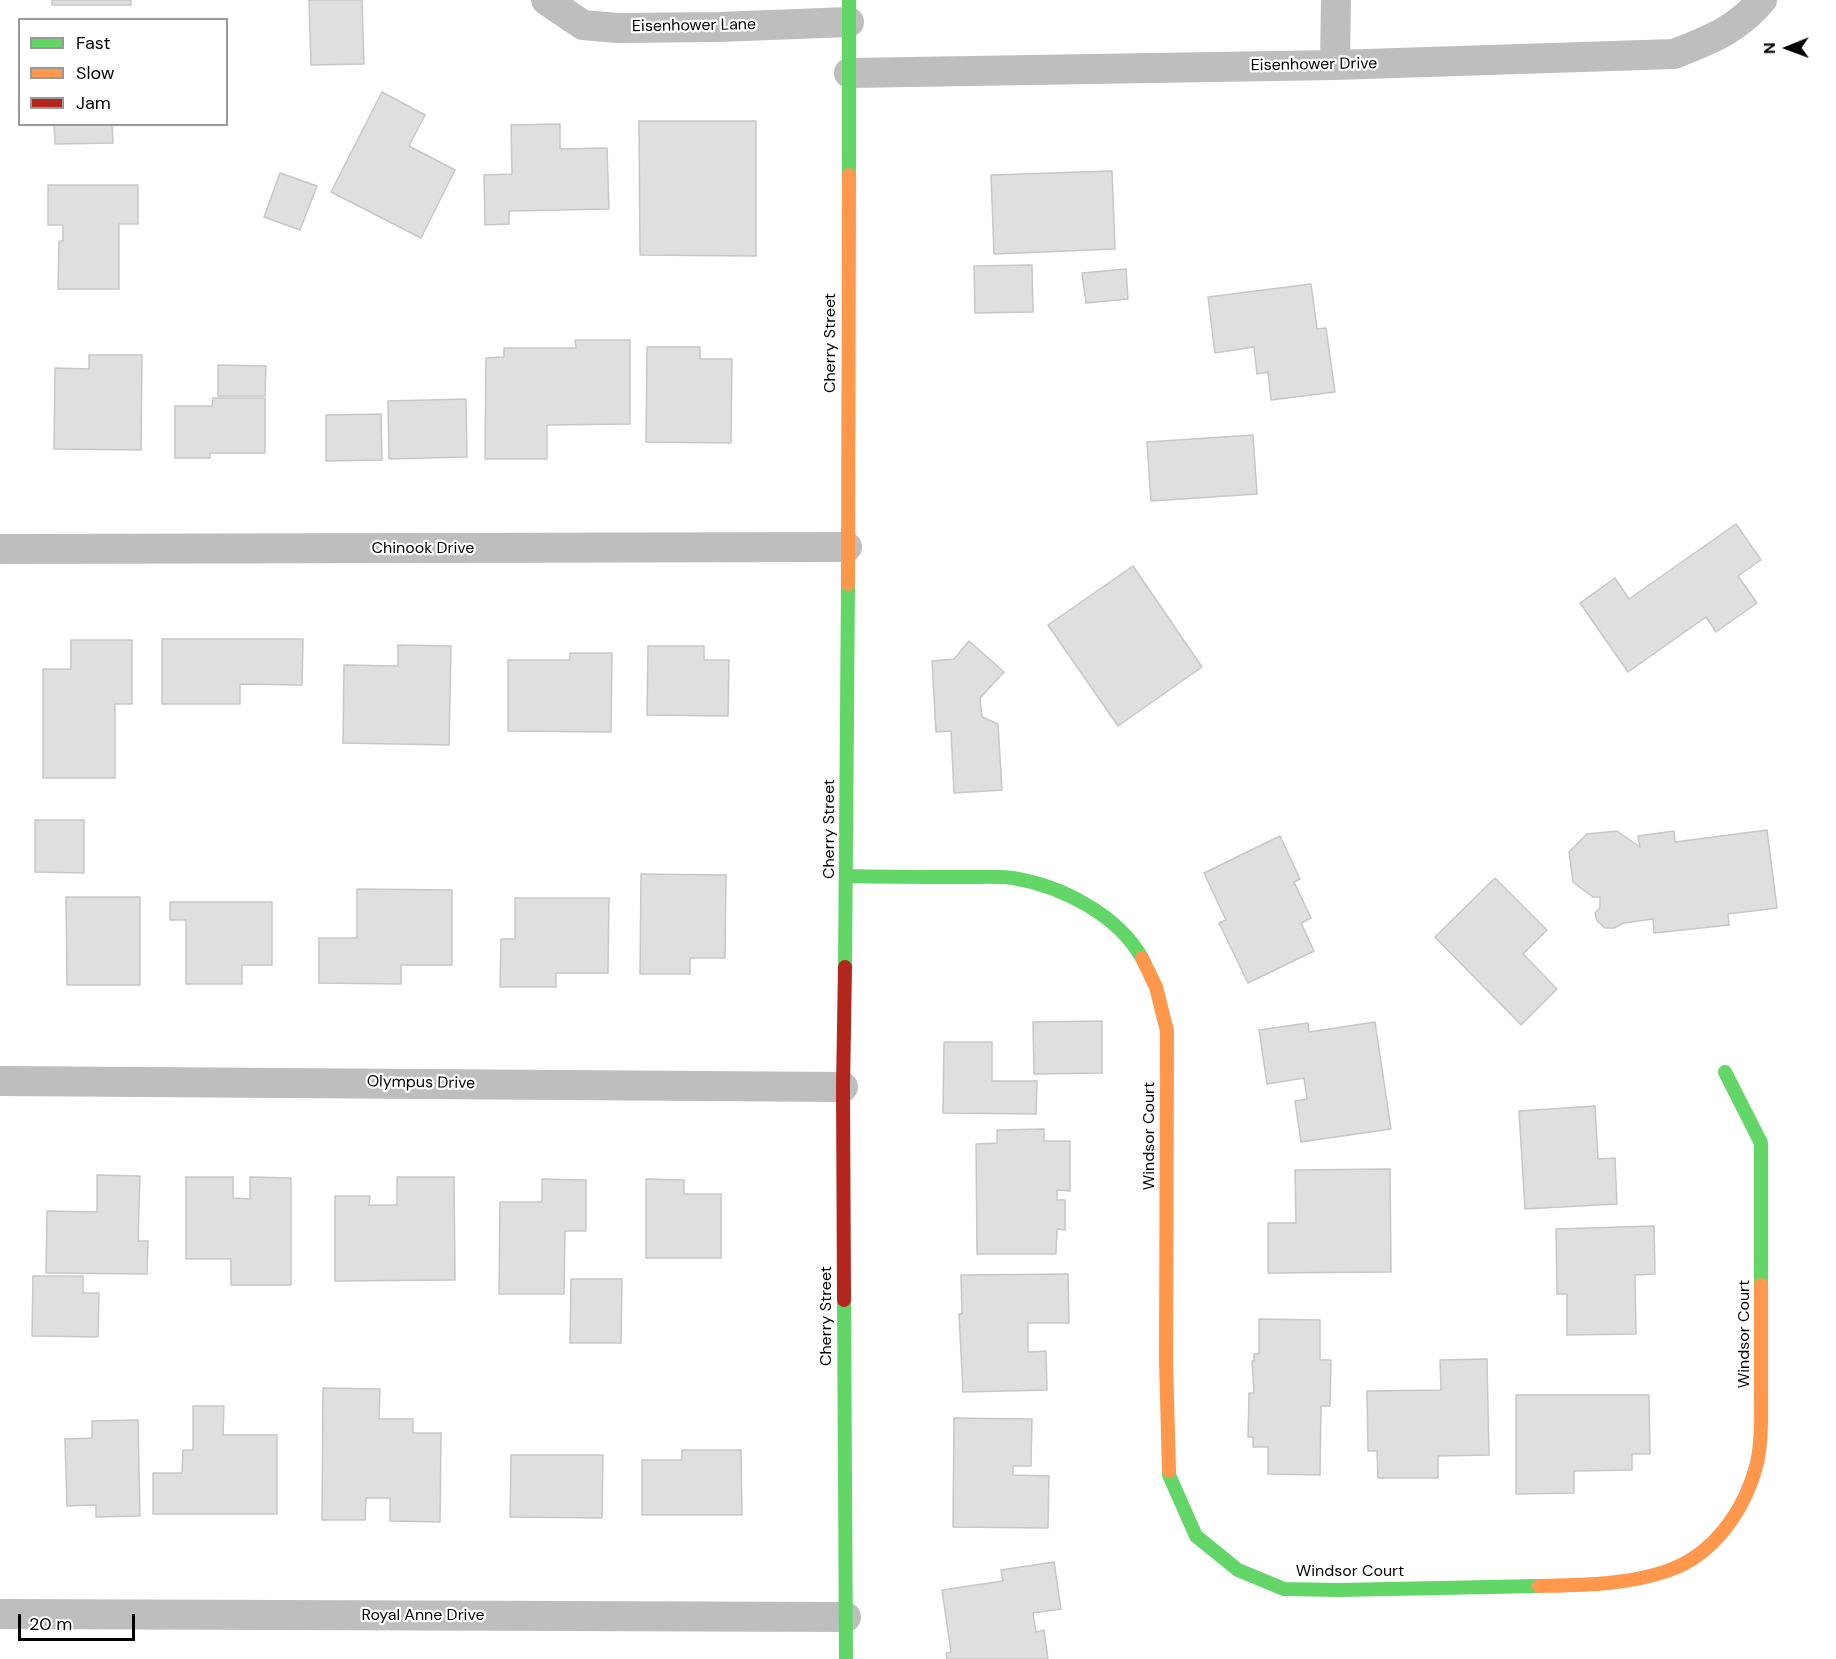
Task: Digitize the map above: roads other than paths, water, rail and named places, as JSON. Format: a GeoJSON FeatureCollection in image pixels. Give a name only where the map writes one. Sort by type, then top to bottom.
{"type":"FeatureCollection","features":[{"type":"Feature","properties":{"kind":"street","name":"Eisenhower Lane"},"geometry":{"type":"LineString","coordinates":[[546,0],[583,25],[617,28],[718,27],[849,11]]}},
{"type":"Feature","properties":{"kind":"street"},"geometry":{"type":"LineString","coordinates":[[1335,64],[1336,0]]}},
{"type":"Feature","properties":{"kind":"street","name":"Eisenhower Drive"},"geometry":{"type":"LineString","coordinates":[[849,73],[1335,64],[1674,54],[1722,35],[1762,0]]}},
{"type":"Feature","properties":{"kind":"street","name":"Cherry Street"},"geometry":{"type":"LineString","coordinates":[[846,1659],[843,1087],[847,876],[849,11]]}},
{"type":"Feature","properties":{"kind":"street","name":"Chinook Drive"},"geometry":{"type":"LineString","coordinates":[[0,549],[847,547]]}},
{"type":"Feature","properties":{"kind":"street","name":"Windsor Court"},"geometry":{"type":"LineString","coordinates":[[847,876],[1011,878],[1046,885],[1078,900],[1104,917],[1130,942],[1149,971],[1161,1002],[1167,1030],[1166,1360],[1169,1475],[1196,1536],[1238,1570],[1284,1589],[1571,1585],[1630,1580],[1668,1571],[1701,1553],[1724,1532],[1745,1499],[1757,1462],[1761,1421],[1761,1143],[1725,1072]]}},
{"type":"Feature","properties":{"kind":"street","name":"Olympus Drive"},"geometry":{"type":"LineString","coordinates":[[0,1081],[843,1087]]}},
{"type":"Feature","properties":{"kind":"street","name":"Royal Anne Drive"},"geometry":{"type":"LineString","coordinates":[[0,1614],[846,1617]]}}]}
